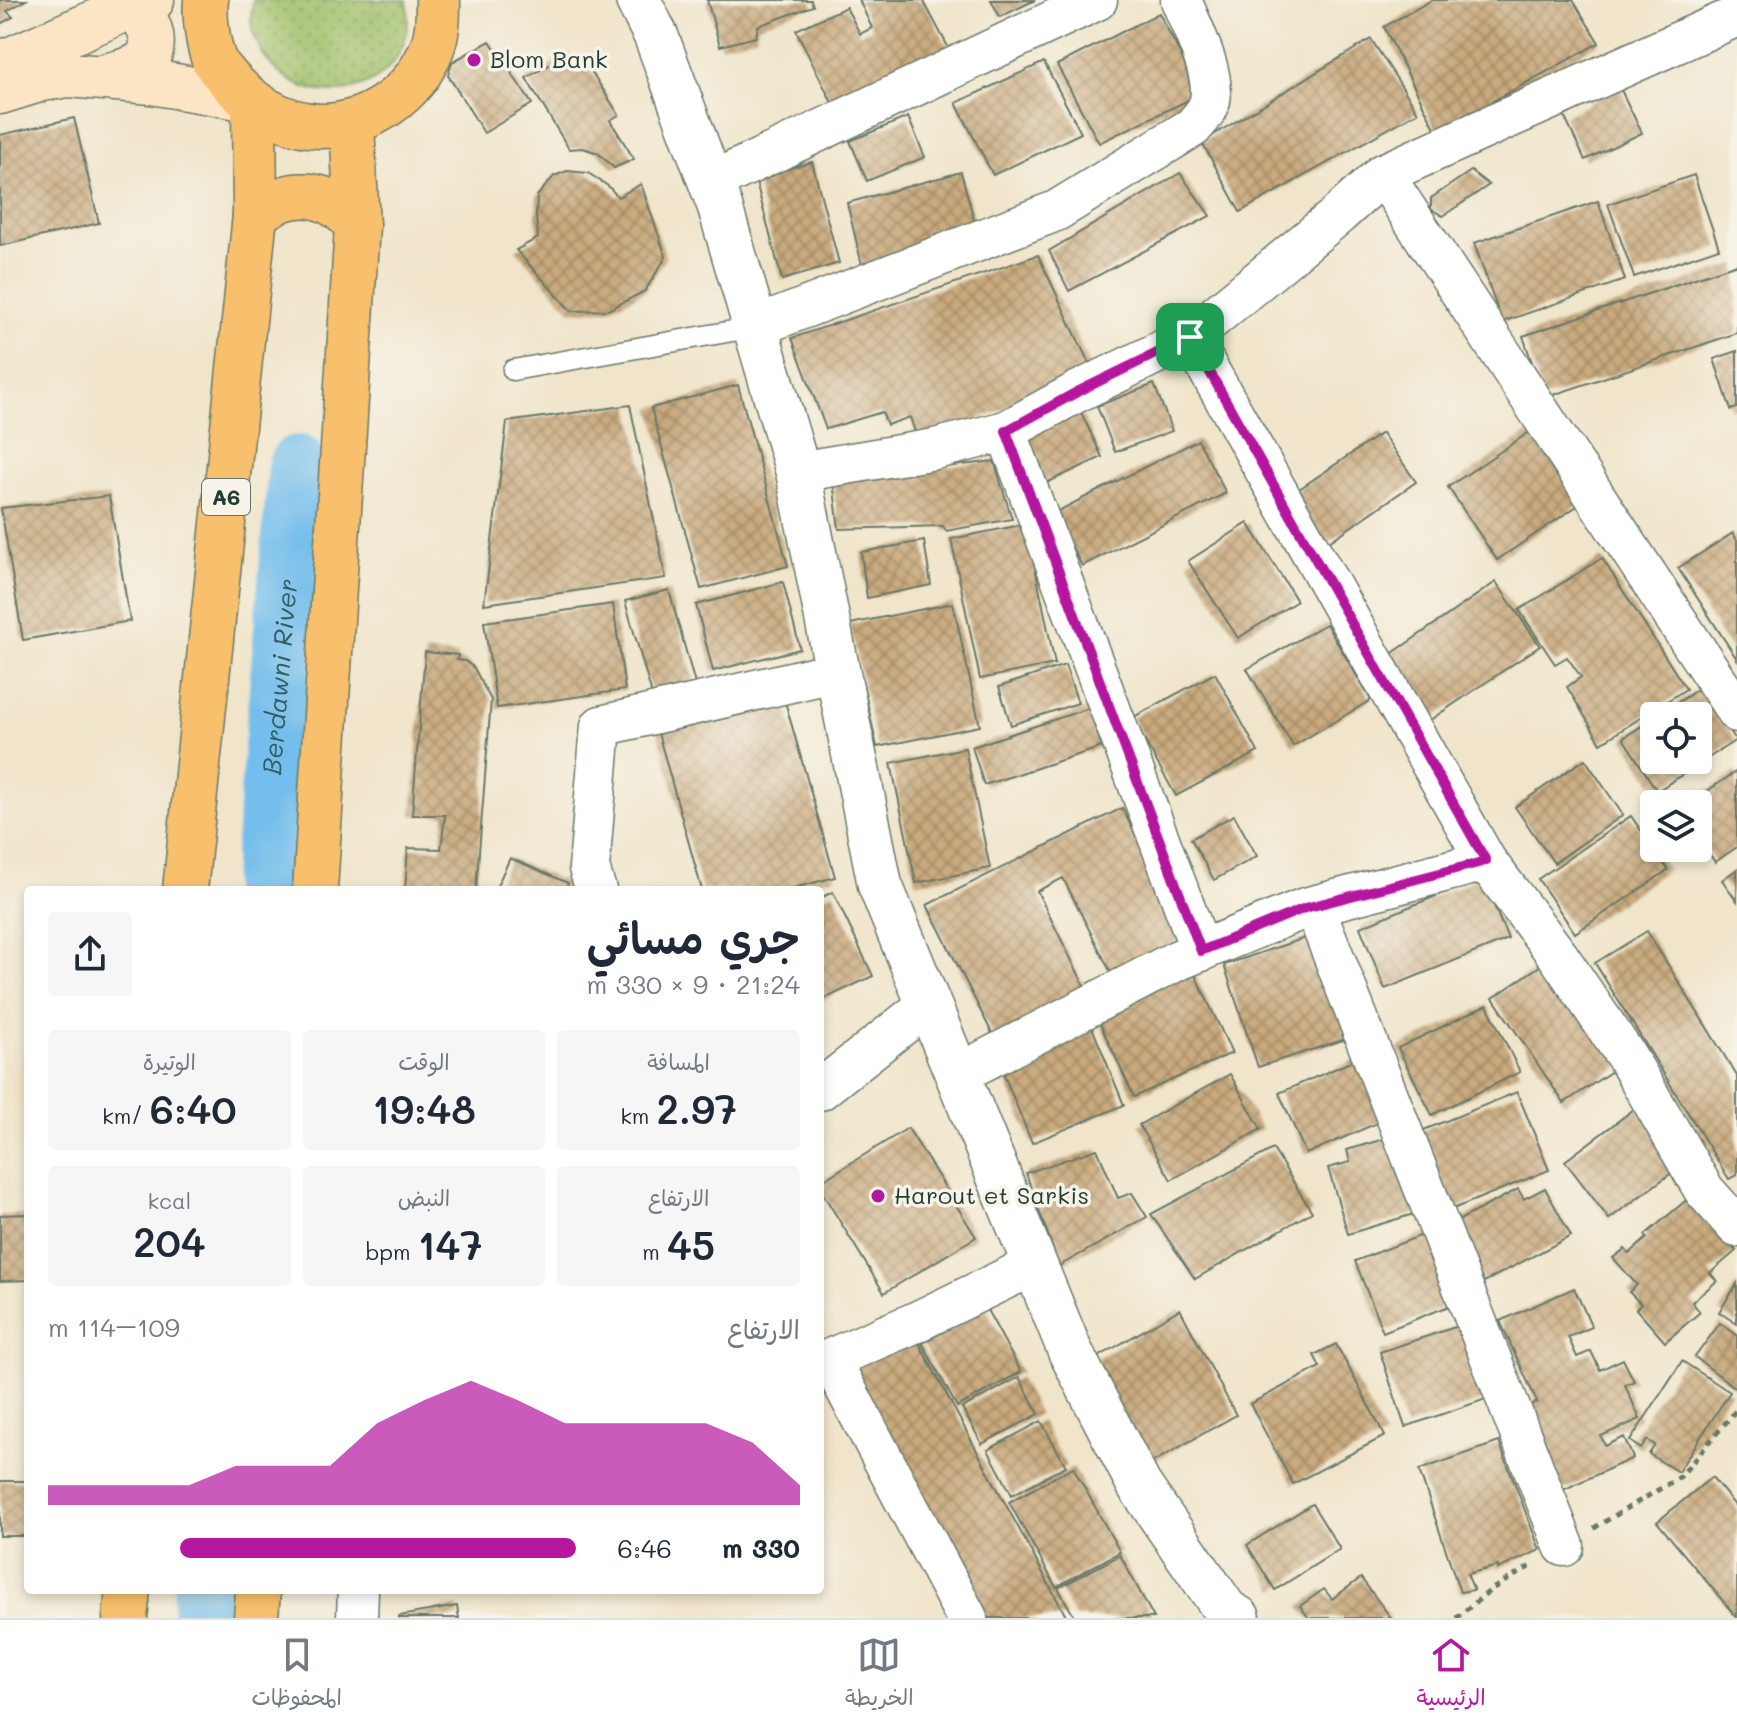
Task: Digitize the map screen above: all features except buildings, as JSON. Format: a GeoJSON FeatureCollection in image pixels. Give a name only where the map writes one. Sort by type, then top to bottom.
{"type":"FeatureCollection","features":[{"type":"Feature","properties":{"kind":"highway"},"geometry":{"type":"LineString","coordinates":[[206,0],[214,62],[232,83],[252,102],[285,119],[319,126],[352,122],[379,111],[402,94],[420,73],[432,48],[438,20],[438,0]]}},
{"type":"Feature","properties":{"kind":"highway","name":"A6"},"geometry":{"type":"LineString","coordinates":[[185,886],[255,215],[252,102]]}},
{"type":"Feature","properties":{"kind":"highway"},"geometry":{"type":"LineString","coordinates":[[315,886],[357,226],[352,122]]}},
{"type":"Feature","properties":{"kind":"highway"},"geometry":{"type":"LineString","coordinates":[[255,215],[281,198],[313,196],[338,206],[357,226]]}},
{"type":"Feature","properties":{"kind":"highway"},"geometry":{"type":"LineString","coordinates":[[125,1618],[128,1594]]}},
{"type":"Feature","properties":{"kind":"highway"},"geometry":{"type":"LineString","coordinates":[[256,1618],[258,1594]]}},
{"type":"Feature","properties":{"kind":"main road"},"geometry":{"type":"LineString","coordinates":[[0,64],[141,4],[143,17],[151,32],[151,50],[141,64],[103,77]]}},
{"type":"Feature","properties":{"kind":"main road"},"geometry":{"type":"LineString","coordinates":[[0,92],[42,79],[68,75],[164,84],[252,102]]}},
{"type":"Feature","properties":{"kind":"street"},"geometry":{"type":"LineString","coordinates":[[638,0],[656,36],[720,207],[798,472],[880,885],[1070,1351],[1139,1485],[1228,1616]]}},
{"type":"Feature","properties":{"kind":"street"},"geometry":{"type":"LineString","coordinates":[[711,182],[1097,0]]}},
{"type":"Feature","properties":{"kind":"street"},"geometry":{"type":"LineString","coordinates":[[755,327],[1056,211],[1193,127],[1207,109],[1211,96],[1210,78],[1181,0]]}},
{"type":"Feature","properties":{"kind":"street"},"geometry":{"type":"LineString","coordinates":[[798,472],[935,449],[1006,431],[1077,392],[1190,337],[1383,174],[1737,16]]}},
{"type":"Feature","properties":{"kind":"street"},"geometry":{"type":"LineString","coordinates":[[1383,174],[1737,712]]}},
{"type":"Feature","properties":{"kind":"street"},"geometry":{"type":"LineString","coordinates":[[1190,337],[1486,861],[1559,957],[1628,1059],[1704,1190],[1737,1227]]}},
{"type":"Feature","properties":{"kind":"street"},"geometry":{"type":"LineString","coordinates":[[1006,431],[1201,951]]}},
{"type":"Feature","properties":{"kind":"street"},"geometry":{"type":"LineString","coordinates":[[595,886],[589,868],[601,726],[838,671]]}},
{"type":"Feature","properties":{"kind":"street"},"geometry":{"type":"LineString","coordinates":[[958,1074],[1176,961],[1314,906],[1486,861]]}},
{"type":"Feature","properties":{"kind":"street"},"geometry":{"type":"LineString","coordinates":[[1314,906],[1564,1546]]}},
{"type":"Feature","properties":{"kind":"street"},"geometry":{"type":"LineString","coordinates":[[824,1087],[929,1004]]}},
{"type":"Feature","properties":{"kind":"street"},"geometry":{"type":"LineString","coordinates":[[967,1618],[830,1359],[914,1323],[1034,1265]]}},
{"type":"Feature","properties":{"kind":"street"},"geometry":{"type":"LineString","coordinates":[[357,1618],[358,1594]]}},
{"type":"Feature","properties":{"kind":"lane"},"geometry":{"type":"LineString","coordinates":[[513,370],[755,327]]}},
{"type":"Feature","properties":{"kind":"path"},"geometry":{"type":"LineString","coordinates":[[1456,1618],[1492,1589],[1680,1477],[1737,1409]]}},
{"type":"Feature","properties":{"kind":"green space"},"geometry":{"type":"Polygon","coordinates":[[[253,0],[407,0],[406,38],[393,63],[377,78],[358,88],[337,92],[316,90],[296,84],[278,72],[263,54],[252,24],[253,0]]]}},
{"type":"Feature","properties":{"kind":"waterway","name":"Berdawni River"},"geometry":{"type":"LineString","coordinates":[[262,886],[298,465]]}},
{"type":"Feature","properties":{"kind":"waterway","name":"Berdawni River"},"geometry":{"type":"LineString","coordinates":[[202,1618],[204,1594]]}},
{"type":"Feature","properties":{"kind":"place","name":"Blom Bank"},"geometry":{"type":"Point","coordinates":[474,60]}},
{"type":"Feature","properties":{"kind":"place","name":"Harout et Sarkis"},"geometry":{"type":"Point","coordinates":[878,1196]}},
{"type":"Feature","properties":{"kind":"route"},"geometry":{"type":"LineString","coordinates":[[1190,337],[1486,861],[1305,908],[1201,951],[1006,431],[1077,392],[1190,337]]}}]}
